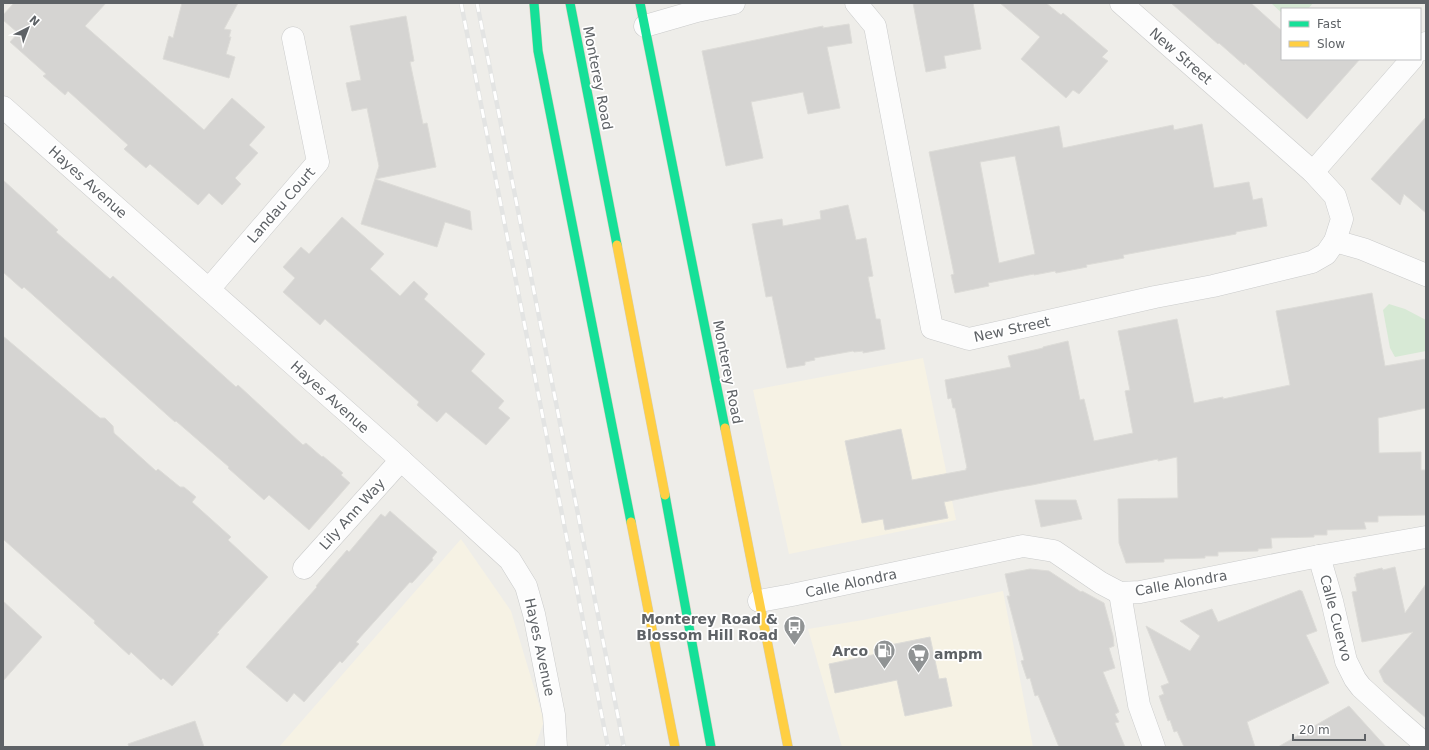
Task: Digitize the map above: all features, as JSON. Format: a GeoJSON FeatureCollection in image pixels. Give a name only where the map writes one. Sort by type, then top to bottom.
{"type":"FeatureCollection","features":[{"type":"Feature","properties":{"kind":"main road"},"geometry":{"type":"LineString","coordinates":[[534,3],[538,51],[606,405],[675,747]]}},
{"type":"Feature","properties":{"kind":"main road","name":"Monterey Road"},"geometry":{"type":"LineString","coordinates":[[570,3],[652,425],[711,747]]}},
{"type":"Feature","properties":{"kind":"main road","name":"Monterey Road"},"geometry":{"type":"LineString","coordinates":[[640,3],[788,747]]}},
{"type":"Feature","properties":{"kind":"street"},"geometry":{"type":"LineString","coordinates":[[645,26],[698,11],[734,3]]}},
{"type":"Feature","properties":{"kind":"street","name":"New Street"},"geometry":{"type":"LineString","coordinates":[[856,3],[874,26],[932,328],[969,339],[1155,297],[1213,286],[1312,262],[1326,254],[1336,241],[1342,219],[1335,196],[1313,172],[1121,3]]}},
{"type":"Feature","properties":{"kind":"street","name":"Landau Court"},"geometry":{"type":"LineString","coordinates":[[209,289],[318,162],[293,38]]}},
{"type":"Feature","properties":{"kind":"street"},"geometry":{"type":"LineString","coordinates":[[1313,172],[1411,60]]}},
{"type":"Feature","properties":{"kind":"street","name":"Hayes Avenue"},"geometry":{"type":"LineString","coordinates":[[3,107],[401,460],[510,560],[526,586],[534,614],[554,715],[556,747]]}},
{"type":"Feature","properties":{"kind":"street"},"geometry":{"type":"LineString","coordinates":[[1336,241],[1363,249],[1426,275]]}},
{"type":"Feature","properties":{"kind":"street","name":"Lily Ann Way"},"geometry":{"type":"LineString","coordinates":[[304,568],[401,460]]}},
{"type":"Feature","properties":{"kind":"street","name":"Calle Alondra"},"geometry":{"type":"LineString","coordinates":[[759,601],[1023,546],[1054,551],[1101,583],[1120,593],[1140,592],[1319,556],[1426,537]]}},
{"type":"Feature","properties":{"kind":"street","name":"Calle Cuervo"},"geometry":{"type":"LineString","coordinates":[[1319,556],[1332,601],[1346,661],[1355,679],[1361,687],[1426,745]]}},
{"type":"Feature","properties":{"kind":"street"},"geometry":{"type":"LineString","coordinates":[[1120,593],[1139,705],[1154,747]]}},
{"type":"Feature","properties":{"kind":"shaded area"},"geometry":{"type":"Polygon","coordinates":[[[923,358],[956,520],[789,554],[753,390],[923,358]]]}},
{"type":"Feature","properties":{"kind":"shaded area"},"geometry":{"type":"Polygon","coordinates":[[[461,539],[511,611],[544,721],[535,747],[279,747],[461,539]]]}},
{"type":"Feature","properties":{"kind":"shaded area"},"geometry":{"type":"Polygon","coordinates":[[[1003,591],[1033,747],[842,747],[808,629],[863,620],[1003,591]]]}},
{"type":"Feature","properties":{"kind":"green space"},"geometry":{"type":"Polygon","coordinates":[[[1313,3],[1309,8],[1281,8],[1281,12],[1272,4],[1313,3]]]}},
{"type":"Feature","properties":{"kind":"green space"},"geometry":{"type":"Polygon","coordinates":[[[1389,304],[1405,309],[1426,320],[1426,351],[1395,357],[1390,348],[1383,310],[1389,304]]]}},
{"type":"Feature","properties":{"kind":"building"},"geometry":{"type":"Polygon","coordinates":[[[14,3],[106,3],[85,26],[204,130],[232,98],[265,127],[249,145],[258,153],[235,178],[241,184],[222,205],[209,193],[198,205],[150,164],[146,168],[124,149],[128,145],[68,91],[65,95],[43,76],[46,74],[10,42],[18,33],[3,20],[3,15],[14,3]]]}},
{"type":"Feature","properties":{"kind":"building"},"geometry":{"type":"Polygon","coordinates":[[[182,3],[238,3],[224,29],[231,30],[229,37],[231,37],[226,54],[235,57],[229,78],[163,59],[169,36],[173,38],[182,3]]]}},
{"type":"Feature","properties":{"kind":"building"},"geometry":{"type":"Polygon","coordinates":[[[913,3],[973,3],[981,49],[944,56],[946,68],[926,72],[913,3]]]}},
{"type":"Feature","properties":{"kind":"building"},"geometry":{"type":"Polygon","coordinates":[[[1000,3],[1046,3],[1061,15],[1063,13],[1108,51],[1102,57],[1108,61],[1079,94],[1073,90],[1066,98],[1021,59],[1040,37],[1000,3]]]}},
{"type":"Feature","properties":{"kind":"building"},"geometry":{"type":"Polygon","coordinates":[[[1171,3],[1251,3],[1281,30],[1281,60],[1359,60],[1307,119],[1245,63],[1244,65],[1219,43],[1218,44],[1171,3]]]}},
{"type":"Feature","properties":{"kind":"building"},"geometry":{"type":"Polygon","coordinates":[[[406,16],[414,61],[410,62],[423,124],[427,123],[436,167],[375,179],[470,211],[472,230],[445,222],[437,247],[361,224],[379,166],[367,108],[352,111],[346,83],[361,80],[350,26],[406,16]]]}},
{"type":"Feature","properties":{"kind":"building"},"geometry":{"type":"Polygon","coordinates":[[[849,24],[852,43],[827,47],[840,108],[808,114],[803,92],[751,102],[763,158],[726,166],[702,51],[823,26],[823,28],[849,24]]]}},
{"type":"Feature","properties":{"kind":"building"},"geometry":{"type":"Polygon","coordinates":[[[1426,117],[1426,213],[1404,194],[1400,205],[1371,179],[1426,117]]]}},
{"type":"Feature","properties":{"kind":"building"},"geometry":{"type":"Polygon","coordinates":[[[1202,124],[1214,188],[1249,182],[1253,200],[1262,198],[1267,226],[1236,232],[1236,234],[1123,255],[1124,258],[1086,265],[1087,267],[1056,273],[1055,271],[1034,274],[988,283],[989,286],[955,293],[951,275],[954,274],[929,152],[1059,126],[1063,148],[1173,125],[1174,130],[1202,124]],[[1015,156],[980,162],[999,263],[1035,254],[1015,156]]]}},
{"type":"Feature","properties":{"kind":"building"},"geometry":{"type":"Polygon","coordinates":[[[3,180],[58,230],[56,232],[110,279],[113,276],[236,387],[238,385],[303,445],[306,443],[343,473],[341,475],[350,483],[309,530],[269,495],[264,500],[228,468],[229,467],[176,421],[175,422],[24,287],[22,289],[3,272],[3,180]]]}},
{"type":"Feature","properties":{"kind":"building"},"geometry":{"type":"Polygon","coordinates":[[[848,205],[856,240],[866,238],[873,276],[868,277],[876,319],[880,319],[885,349],[863,353],[863,351],[853,351],[814,358],[815,360],[805,362],[805,365],[787,368],[772,296],[766,297],[752,224],[782,219],[783,226],[821,219],[820,211],[848,205]]]}},
{"type":"Feature","properties":{"kind":"building"},"geometry":{"type":"Polygon","coordinates":[[[342,217],[384,254],[370,269],[400,296],[414,281],[428,294],[424,299],[485,354],[471,371],[504,401],[498,408],[510,418],[486,445],[446,412],[437,422],[417,405],[419,402],[325,319],[320,325],[283,292],[295,278],[283,267],[301,247],[309,254],[342,217]]]}},
{"type":"Feature","properties":{"kind":"building"},"geometry":{"type":"Polygon","coordinates":[[[1372,293],[1385,366],[1426,359],[1426,408],[1378,418],[1379,453],[1421,452],[1421,470],[1426,470],[1426,515],[1378,516],[1378,522],[1364,522],[1366,529],[1327,530],[1327,535],[1314,535],[1314,537],[1271,538],[1272,548],[1258,549],[1258,551],[1218,552],[1218,556],[1205,556],[1205,558],[1164,559],[1164,562],[1126,563],[1119,543],[1118,499],[1178,498],[1177,457],[1158,461],[1158,459],[944,502],[948,518],[885,530],[883,519],[862,523],[845,441],[901,429],[912,480],[966,470],[967,468],[955,408],[953,408],[951,398],[948,399],[945,380],[1011,367],[1008,356],[1068,341],[1080,400],[1084,399],[1094,441],[1133,433],[1125,391],[1130,390],[1118,331],[1177,319],[1194,403],[1223,397],[1223,399],[1290,385],[1276,311],[1372,293]]]}},
{"type":"Feature","properties":{"kind":"building"},"geometry":{"type":"Polygon","coordinates":[[[3,336],[100,418],[105,418],[113,426],[114,433],[156,471],[158,469],[180,487],[184,487],[196,497],[192,502],[231,537],[228,540],[268,577],[217,633],[219,634],[172,686],[163,678],[161,680],[131,652],[129,655],[94,623],[95,621],[3,539],[3,336]]]}},
{"type":"Feature","properties":{"kind":"building"},"geometry":{"type":"Polygon","coordinates":[[[1035,500],[1076,500],[1082,519],[1041,527],[1035,500]]]}},
{"type":"Feature","properties":{"kind":"building"},"geometry":{"type":"Polygon","coordinates":[[[390,511],[437,552],[432,558],[433,560],[412,583],[410,582],[356,642],[359,644],[342,663],[340,661],[304,702],[294,693],[287,702],[246,667],[317,587],[316,586],[347,550],[349,552],[381,514],[385,517],[390,511]]]}},
{"type":"Feature","properties":{"kind":"building"},"geometry":{"type":"Polygon","coordinates":[[[1395,567],[1405,613],[1426,584],[1426,718],[1384,682],[1379,671],[1413,632],[1362,642],[1352,592],[1357,591],[1354,577],[1356,577],[1356,574],[1382,568],[1383,570],[1395,567]]]}},
{"type":"Feature","properties":{"kind":"building"},"geometry":{"type":"Polygon","coordinates":[[[1030,569],[1049,571],[1081,592],[1082,591],[1104,603],[1113,636],[1114,646],[1109,648],[1115,668],[1103,672],[1119,712],[1115,714],[1119,722],[1115,723],[1125,747],[1059,747],[1038,695],[1035,696],[1030,678],[1027,679],[1021,661],[1024,660],[1007,596],[1010,596],[1005,574],[1030,569]]]}},
{"type":"Feature","properties":{"kind":"building"},"geometry":{"type":"Polygon","coordinates":[[[1300,590],[1302,591],[1317,631],[1306,635],[1329,683],[1247,722],[1255,747],[1184,747],[1177,731],[1174,732],[1170,720],[1168,721],[1159,696],[1164,694],[1161,686],[1169,683],[1146,626],[1190,651],[1200,636],[1180,621],[1212,609],[1218,622],[1300,590]]]}},
{"type":"Feature","properties":{"kind":"building"},"geometry":{"type":"Polygon","coordinates":[[[3,601],[42,637],[3,681],[3,601]]]}},
{"type":"Feature","properties":{"kind":"building","name":"Arco"},"geometry":{"type":"Polygon","coordinates":[[[930,637],[939,679],[946,678],[952,706],[905,716],[897,680],[835,693],[829,664],[891,651],[890,645],[930,637]]]}},
{"type":"Feature","properties":{"kind":"building"},"geometry":{"type":"Polygon","coordinates":[[[1349,706],[1386,747],[1278,747],[1349,706]]]}},
{"type":"Feature","properties":{"kind":"building"},"geometry":{"type":"Polygon","coordinates":[[[195,721],[204,747],[129,747],[128,744],[195,721]]]}},
{"type":"Feature","properties":{"kind":"railway"},"geometry":{"type":"LineString","coordinates":[[461,3],[608,747]]}},
{"type":"Feature","properties":{"kind":"railway"},"geometry":{"type":"LineString","coordinates":[[477,3],[624,747]]}},
{"type":"Feature","properties":{"kind":"traffic: fast"},"geometry":{"type":"LineString","coordinates":[[534,3],[538,51],[631,522]]}},
{"type":"Feature","properties":{"kind":"traffic: fast"},"geometry":{"type":"LineString","coordinates":[[570,3],[617,245]]}},
{"type":"Feature","properties":{"kind":"traffic: fast"},"geometry":{"type":"LineString","coordinates":[[640,3],[725,428]]}},
{"type":"Feature","properties":{"kind":"traffic: fast"},"geometry":{"type":"LineString","coordinates":[[665,495],[711,747]]}},
{"type":"Feature","properties":{"kind":"traffic: slow"},"geometry":{"type":"LineString","coordinates":[[617,245],[665,495]]}},
{"type":"Feature","properties":{"kind":"traffic: slow"},"geometry":{"type":"LineString","coordinates":[[725,428],[788,747]]}},
{"type":"Feature","properties":{"kind":"traffic: slow"},"geometry":{"type":"LineString","coordinates":[[631,522],[675,747]]}},
{"type":"Feature","properties":{"kind":"place","name":"Monterey Road & Blossom Hill Road"},"geometry":{"type":"Point","coordinates":[794,646]}},
{"type":"Feature","properties":{"kind":"place","name":"Arco"},"geometry":{"type":"Point","coordinates":[884,670]}},
{"type":"Feature","properties":{"kind":"place","name":"ampm"},"geometry":{"type":"Point","coordinates":[918,674]}}]}
